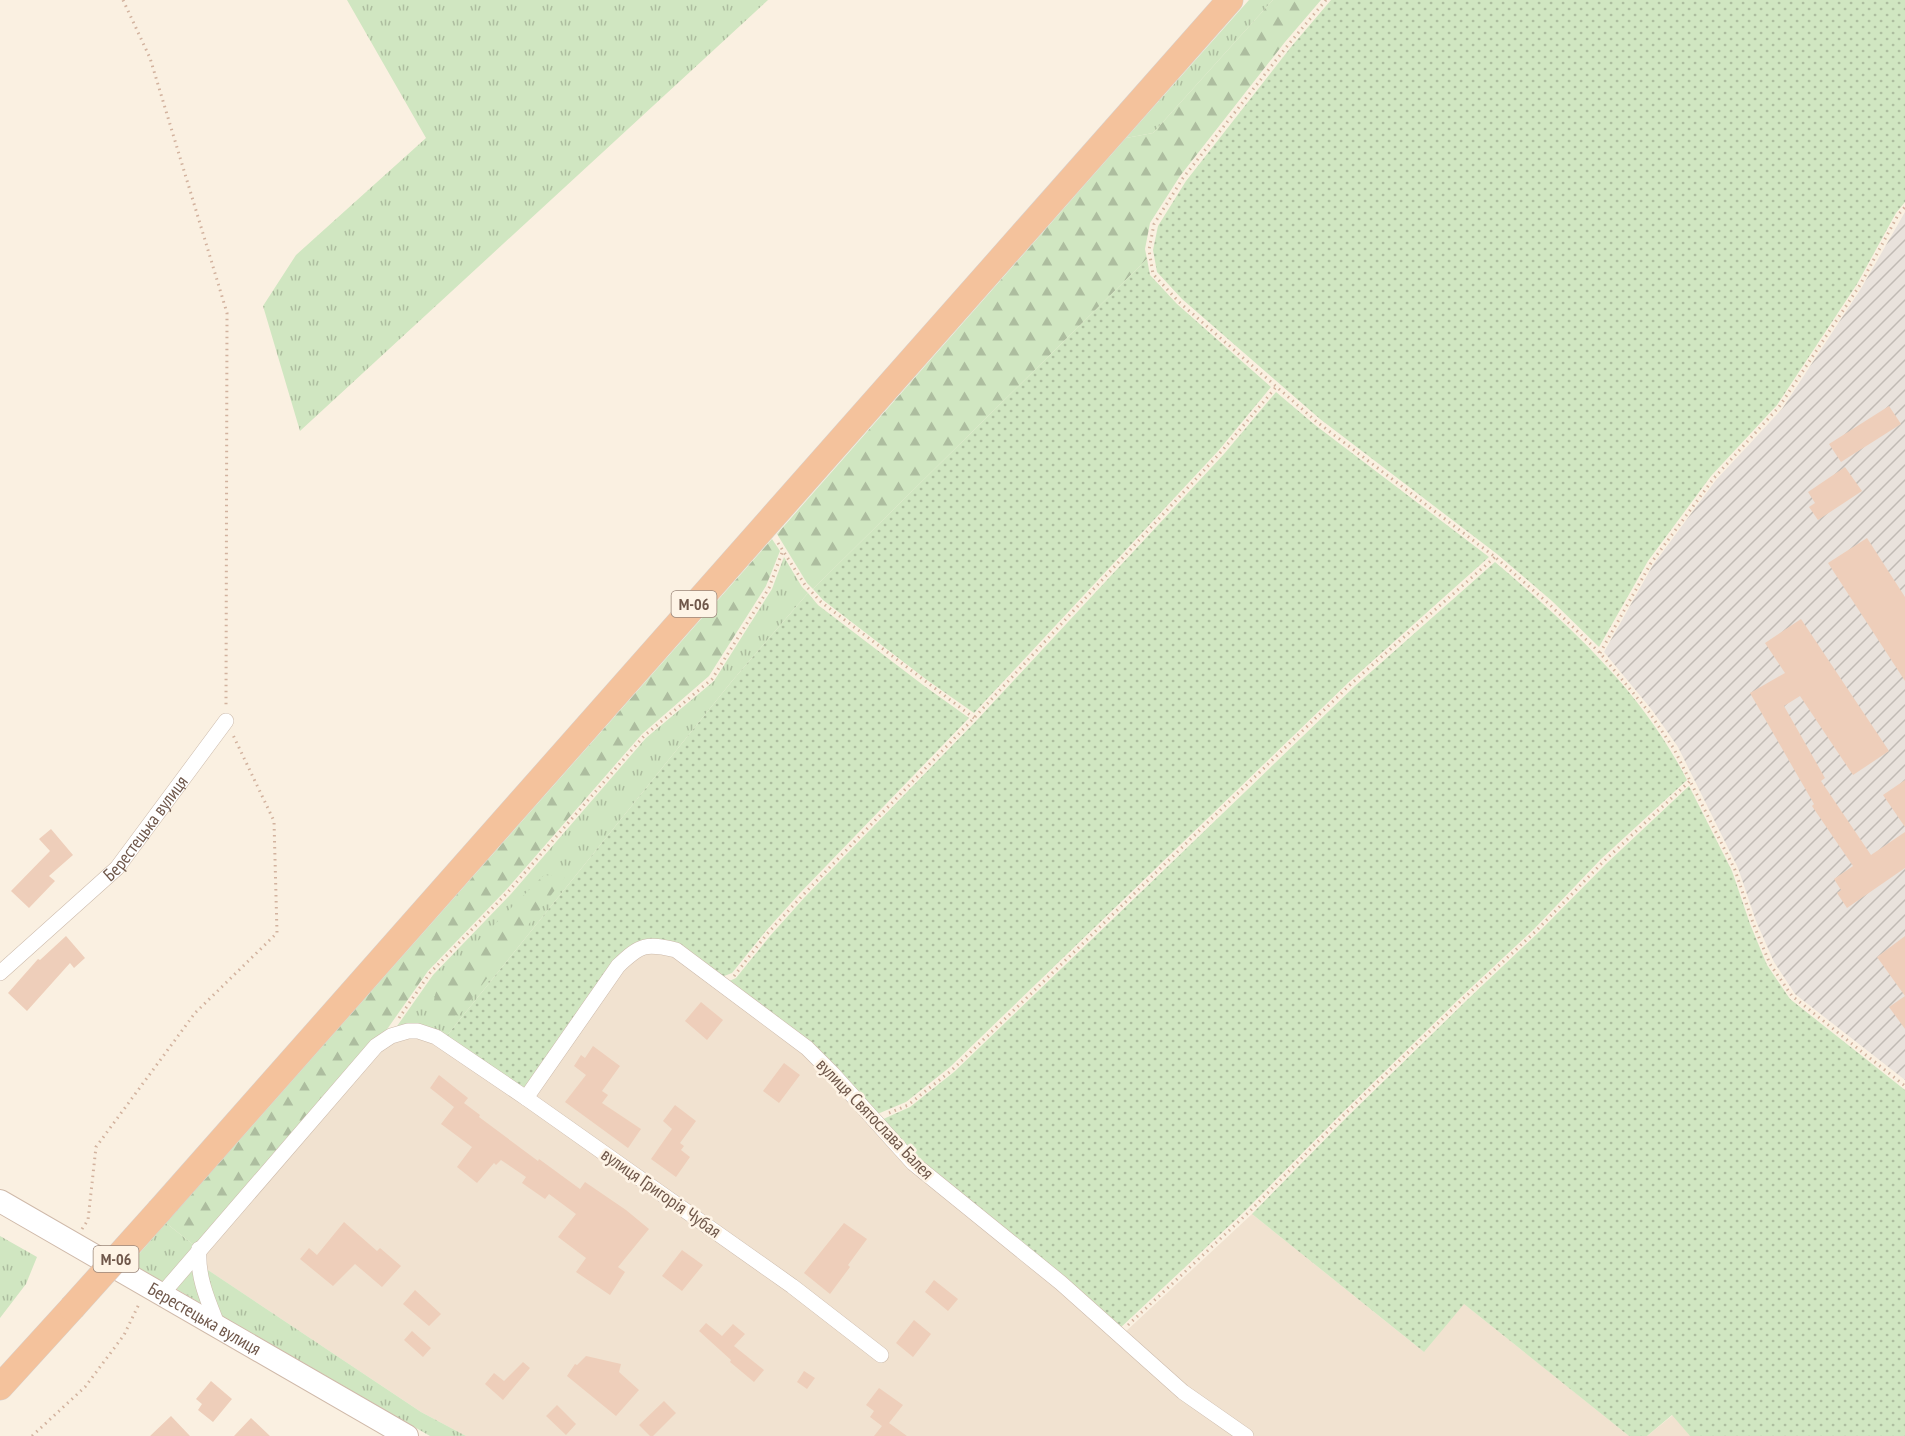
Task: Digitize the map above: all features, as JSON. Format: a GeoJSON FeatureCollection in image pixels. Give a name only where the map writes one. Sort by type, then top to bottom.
{"type":"FeatureCollection","features":[{"type":"Feature","properties":{"kind":"highway","name":"М-06"},"geometry":{"type":"LineString","coordinates":[[0,1387],[160,1210],[1230,0]]}},
{"type":"Feature","properties":{"kind":"main road","name":"Берестецька вулиця"},"geometry":{"type":"LineString","coordinates":[[0,1201],[407,1436]]}},
{"type":"Feature","properties":{"kind":"street","name":"Берестецька вулиця"},"geometry":{"type":"LineString","coordinates":[[0,973],[117,868],[226,721]]}},
{"type":"Feature","properties":{"kind":"street","name":"вулиця Святослава Балея"},"geometry":{"type":"LineString","coordinates":[[526,1098],[618,966],[635,950],[653,945],[676,950],[807,1048],[913,1163],[1060,1283],[1183,1392],[1246,1436]]}},
{"type":"Feature","properties":{"kind":"street","name":"вулиця Григорія Чубая"},"geometry":{"type":"LineString","coordinates":[[384,1041],[391,1036],[408,1031],[418,1031],[436,1037],[792,1286],[881,1355]]}},
{"type":"Feature","properties":{"kind":"street"},"geometry":{"type":"LineString","coordinates":[[155,1290],[199,1249],[370,1053],[384,1041]]}},
{"type":"Feature","properties":{"kind":"street"},"geometry":{"type":"LineString","coordinates":[[199,1249],[198,1267],[204,1292],[218,1326]]}},
{"type":"Feature","properties":{"kind":"path"},"geometry":{"type":"LineString","coordinates":[[72,1242],[88,1220],[96,1147],[195,1013],[277,933],[274,821],[226,721],[227,313],[150,58],[123,0]]}},
{"type":"Feature","properties":{"kind":"path"},"geometry":{"type":"LineString","coordinates":[[1326,0],[1183,178],[1154,224],[1149,250],[1153,273],[1179,302],[1317,422],[1494,557],[1549,604],[1600,653],[1649,712],[1674,749],[1735,870],[1770,964],[1792,996],[1905,1086]]}},
{"type":"Feature","properties":{"kind":"path"},"geometry":{"type":"LineString","coordinates":[[1600,653],[1651,563],[1714,478],[1779,407],[1860,285],[1898,215],[1905,207]]}},
{"type":"Feature","properties":{"kind":"path"},"geometry":{"type":"LineString","coordinates":[[718,982],[734,976],[767,934],[974,718],[1221,452],[1276,387]]}},
{"type":"Feature","properties":{"kind":"path"},"geometry":{"type":"LineString","coordinates":[[766,524],[805,585],[821,602],[974,718]]}},
{"type":"Feature","properties":{"kind":"path"},"geometry":{"type":"LineString","coordinates":[[384,1041],[430,973],[508,892],[644,736],[712,679],[769,588],[783,550]]}},
{"type":"Feature","properties":{"kind":"path"},"geometry":{"type":"LineString","coordinates":[[874,1119],[908,1105],[952,1070],[1352,683],[1494,557]]}},
{"type":"Feature","properties":{"kind":"path"},"geometry":{"type":"LineString","coordinates":[[1118,1334],[1249,1212],[1361,1098],[1690,781]]}},
{"type":"Feature","properties":{"kind":"path"},"geometry":{"type":"LineString","coordinates":[[32,1436],[85,1387],[155,1290]]}},
{"type":"Feature","properties":{"kind":"shaded area"},"geometry":{"type":"Polygon","coordinates":[[[1905,212],[1905,1080],[1795,994],[1774,962],[1756,921],[1738,868],[1678,747],[1652,710],[1604,652],[1653,565],[1716,480],[1782,409],[1862,287],[1905,212]]]}},
{"type":"Feature","properties":{"kind":"shaded area"},"geometry":{"type":"Polygon","coordinates":[[[653,949],[674,954],[804,1051],[1239,1436],[466,1436],[421,1412],[202,1266],[203,1252],[373,1056],[401,1038],[426,1038],[532,1097],[622,969],[653,949]]]}},
{"type":"Feature","properties":{"kind":"shaded area"},"geometry":{"type":"Polygon","coordinates":[[[1252,1214],[1424,1352],[1463,1303],[1629,1436],[1251,1436],[1185,1389],[1123,1334],[1252,1214]]]}},
{"type":"Feature","properties":{"kind":"shaded area"},"geometry":{"type":"Polygon","coordinates":[[[1673,1415],[1690,1436],[1647,1436],[1673,1415]]]}},
{"type":"Feature","properties":{"kind":"green space"},"geometry":{"type":"Polygon","coordinates":[[[347,0],[768,0],[300,431],[263,306],[296,255],[426,138],[347,0]]]}},
{"type":"Feature","properties":{"kind":"green space"},"geometry":{"type":"Polygon","coordinates":[[[1249,0],[1273,0],[1153,133],[1126,138],[1249,0]]]}},
{"type":"Feature","properties":{"kind":"green space"},"geometry":{"type":"Polygon","coordinates":[[[1273,0],[1321,0],[1285,42],[1180,176],[1150,223],[1145,249],[1147,259],[813,589],[777,534],[1126,138],[1153,133],[1273,0]]]}},
{"type":"Feature","properties":{"kind":"green space"},"geometry":{"type":"Polygon","coordinates":[[[1331,0],[1905,0],[1905,202],[1896,213],[1857,284],[1777,405],[1711,476],[1648,561],[1599,647],[1552,601],[1497,554],[1320,419],[1182,299],[1157,272],[1153,250],[1158,226],[1186,181],[1291,47],[1331,0]]]}},
{"type":"Feature","properties":{"kind":"green space"},"geometry":{"type":"Polygon","coordinates":[[[1147,259],[1150,275],[1177,304],[1271,387],[1219,450],[974,713],[823,600],[813,589],[1147,259]]]}},
{"type":"Feature","properties":{"kind":"green space"},"geometry":{"type":"Polygon","coordinates":[[[1276,392],[1315,425],[1489,557],[1350,681],[950,1067],[906,1102],[875,1115],[725,983],[736,978],[804,898],[977,720],[1224,454],[1276,392]]]}},
{"type":"Feature","properties":{"kind":"green space"},"geometry":{"type":"Polygon","coordinates":[[[772,539],[780,551],[766,586],[709,676],[642,734],[506,890],[428,971],[383,1035],[195,1246],[166,1223],[772,539]]]}},
{"type":"Feature","properties":{"kind":"green space"},"geometry":{"type":"Polygon","coordinates":[[[784,557],[808,593],[732,681],[445,1038],[395,1029],[433,975],[511,894],[646,738],[714,681],[772,589],[784,557]]]}},
{"type":"Feature","properties":{"kind":"green space"},"geometry":{"type":"Polygon","coordinates":[[[1495,562],[1577,635],[1626,688],[1669,747],[1687,780],[1601,859],[1534,929],[1342,1113],[1246,1210],[1118,1330],[915,1160],[879,1121],[910,1107],[954,1072],[1355,686],[1495,562]]]}},
{"type":"Feature","properties":{"kind":"green space"},"geometry":{"type":"Polygon","coordinates":[[[808,593],[818,605],[969,718],[799,894],[732,973],[719,978],[677,947],[633,947],[526,1093],[445,1038],[732,681],[808,593]]]}},
{"type":"Feature","properties":{"kind":"green space"},"geometry":{"type":"Polygon","coordinates":[[[1689,786],[1732,871],[1767,965],[1790,999],[1905,1090],[1905,1436],[1690,1436],[1672,1415],[1647,1436],[1629,1436],[1464,1304],[1424,1352],[1252,1214],[1347,1117],[1689,786]]]}},
{"type":"Feature","properties":{"kind":"green space"},"geometry":{"type":"Polygon","coordinates":[[[544,875],[565,877],[459,1015],[442,1018],[433,1005],[438,981],[544,875]]]}},
{"type":"Feature","properties":{"kind":"green space"},"geometry":{"type":"Polygon","coordinates":[[[166,1223],[195,1246],[165,1283],[131,1263],[166,1223]]]}},
{"type":"Feature","properties":{"kind":"green space"},"geometry":{"type":"Polygon","coordinates":[[[0,1236],[37,1257],[26,1284],[0,1318],[0,1236]]]}},
{"type":"Feature","properties":{"kind":"green space"},"geometry":{"type":"Polygon","coordinates":[[[194,1263],[205,1306],[173,1287],[194,1263]]]}},
{"type":"Feature","properties":{"kind":"green space"},"geometry":{"type":"Polygon","coordinates":[[[202,1266],[421,1412],[466,1436],[430,1436],[217,1313],[202,1266]]]}},
{"type":"Feature","properties":{"kind":"building"},"geometry":{"type":"Polygon","coordinates":[[[1889,406],[1901,424],[1841,462],[1829,444],[1889,406]]]}},
{"type":"Feature","properties":{"kind":"building"},"geometry":{"type":"Polygon","coordinates":[[[1845,467],[1862,491],[1818,520],[1809,507],[1815,503],[1808,492],[1845,467]]]}},
{"type":"Feature","properties":{"kind":"building"},"geometry":{"type":"Polygon","coordinates":[[[1867,538],[1905,597],[1905,681],[1828,563],[1867,538]]]}},
{"type":"Feature","properties":{"kind":"building"},"geometry":{"type":"Polygon","coordinates":[[[1801,619],[1889,751],[1853,775],[1800,696],[1784,706],[1825,778],[1821,781],[1871,855],[1905,832],[1905,868],[1847,908],[1837,893],[1841,890],[1834,879],[1853,866],[1812,806],[1814,804],[1750,693],[1785,673],[1765,643],[1801,619]]]}},
{"type":"Feature","properties":{"kind":"building"},"geometry":{"type":"Polygon","coordinates":[[[1905,780],[1905,827],[1883,795],[1905,780]]]}},
{"type":"Feature","properties":{"kind":"building"},"geometry":{"type":"Polygon","coordinates":[[[51,829],[73,855],[49,876],[55,881],[29,908],[11,891],[50,851],[39,839],[51,829]]]}},
{"type":"Feature","properties":{"kind":"building"},"geometry":{"type":"Polygon","coordinates":[[[66,936],[85,958],[74,968],[70,963],[27,1011],[8,993],[38,959],[40,960],[66,936]]]}},
{"type":"Feature","properties":{"kind":"building"},"geometry":{"type":"Polygon","coordinates":[[[1905,936],[1905,996],[1877,957],[1905,936]]]}},
{"type":"Feature","properties":{"kind":"building"},"geometry":{"type":"Polygon","coordinates":[[[1905,996],[1905,1029],[1889,1007],[1905,996]]]}},
{"type":"Feature","properties":{"kind":"building"},"geometry":{"type":"Polygon","coordinates":[[[701,1002],[723,1020],[707,1040],[685,1021],[701,1002]]]}},
{"type":"Feature","properties":{"kind":"building"},"geometry":{"type":"Polygon","coordinates":[[[593,1046],[620,1066],[602,1091],[608,1095],[602,1103],[641,1129],[628,1148],[565,1102],[586,1075],[574,1066],[581,1055],[585,1058],[593,1046]]]}},
{"type":"Feature","properties":{"kind":"building"},"geometry":{"type":"Polygon","coordinates":[[[784,1063],[800,1075],[779,1103],[763,1091],[784,1063]]]}},
{"type":"Feature","properties":{"kind":"building"},"geometry":{"type":"Polygon","coordinates":[[[439,1075],[468,1098],[464,1103],[480,1115],[479,1117],[538,1161],[539,1159],[580,1189],[585,1182],[649,1229],[618,1267],[625,1272],[610,1295],[576,1272],[586,1258],[558,1237],[576,1214],[549,1194],[545,1199],[522,1183],[526,1177],[501,1160],[496,1165],[494,1163],[477,1183],[457,1167],[472,1147],[441,1124],[454,1107],[430,1088],[439,1075]]]}},
{"type":"Feature","properties":{"kind":"building"},"geometry":{"type":"Polygon","coordinates":[[[675,1105],[696,1121],[680,1143],[684,1146],[681,1150],[690,1157],[676,1177],[651,1159],[672,1129],[663,1121],[675,1105]]]}},
{"type":"Feature","properties":{"kind":"building"},"geometry":{"type":"Polygon","coordinates":[[[344,1222],[377,1251],[380,1248],[401,1266],[382,1287],[355,1264],[333,1286],[300,1259],[309,1248],[317,1255],[344,1222]]]}},
{"type":"Feature","properties":{"kind":"building"},"geometry":{"type":"Polygon","coordinates":[[[844,1223],[867,1239],[830,1294],[804,1273],[844,1223]]]}},
{"type":"Feature","properties":{"kind":"building"},"geometry":{"type":"Polygon","coordinates":[[[682,1250],[703,1265],[682,1291],[662,1276],[682,1250]]]}},
{"type":"Feature","properties":{"kind":"building"},"geometry":{"type":"Polygon","coordinates":[[[934,1280],[958,1299],[948,1311],[925,1292],[934,1280]]]}},
{"type":"Feature","properties":{"kind":"building"},"geometry":{"type":"Polygon","coordinates":[[[415,1290],[441,1314],[429,1326],[403,1304],[415,1290]]]}},
{"type":"Feature","properties":{"kind":"building"},"geometry":{"type":"Polygon","coordinates":[[[914,1320],[931,1334],[913,1357],[896,1343],[914,1320]]]}},
{"type":"Feature","properties":{"kind":"building"},"geometry":{"type":"Polygon","coordinates":[[[706,1323],[722,1336],[733,1324],[745,1334],[734,1346],[764,1370],[754,1382],[699,1331],[706,1323]]]}},
{"type":"Feature","properties":{"kind":"building"},"geometry":{"type":"Polygon","coordinates":[[[412,1331],[431,1348],[423,1357],[404,1340],[412,1331]]]}},
{"type":"Feature","properties":{"kind":"building"},"geometry":{"type":"Polygon","coordinates":[[[586,1356],[621,1364],[619,1372],[639,1390],[616,1416],[567,1376],[575,1364],[577,1365],[586,1356]]]}},
{"type":"Feature","properties":{"kind":"building"},"geometry":{"type":"Polygon","coordinates":[[[523,1362],[530,1368],[503,1400],[485,1384],[494,1373],[504,1381],[523,1362]]]}},
{"type":"Feature","properties":{"kind":"building"},"geometry":{"type":"Polygon","coordinates":[[[804,1371],[815,1378],[807,1389],[797,1382],[804,1371]]]}},
{"type":"Feature","properties":{"kind":"building"},"geometry":{"type":"Polygon","coordinates":[[[211,1381],[232,1399],[213,1422],[198,1410],[202,1404],[196,1399],[211,1381]]]}},
{"type":"Feature","properties":{"kind":"building"},"geometry":{"type":"Polygon","coordinates":[[[879,1388],[903,1405],[889,1423],[907,1436],[874,1436],[882,1426],[870,1417],[874,1411],[866,1405],[879,1388]]]}},
{"type":"Feature","properties":{"kind":"building"},"geometry":{"type":"Polygon","coordinates":[[[664,1401],[676,1413],[653,1436],[650,1436],[639,1425],[664,1401]]]}},
{"type":"Feature","properties":{"kind":"building"},"geometry":{"type":"Polygon","coordinates":[[[557,1405],[576,1424],[566,1435],[546,1416],[557,1405]]]}},
{"type":"Feature","properties":{"kind":"building"},"geometry":{"type":"Polygon","coordinates":[[[171,1416],[190,1436],[150,1436],[171,1416]]]}},
{"type":"Feature","properties":{"kind":"building"},"geometry":{"type":"Polygon","coordinates":[[[251,1418],[270,1436],[234,1436],[251,1418]]]}}]}
